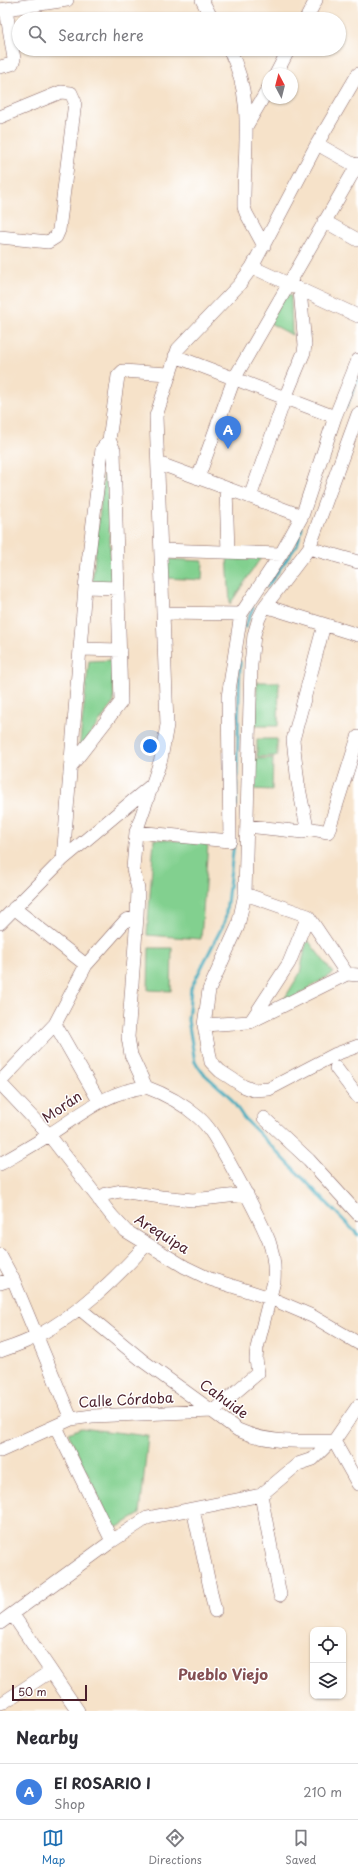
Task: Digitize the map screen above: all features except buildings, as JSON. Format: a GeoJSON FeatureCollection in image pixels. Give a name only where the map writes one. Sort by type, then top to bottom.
{"type":"FeatureCollection","features":[{"type":"Feature","properties":{"kind":"street"},"geometry":{"type":"LineString","coordinates":[[12,50],[3,10],[68,0]]}},
{"type":"Feature","properties":{"kind":"street"},"geometry":{"type":"LineString","coordinates":[[202,0],[208,12]]}},
{"type":"Feature","properties":{"kind":"street"},"geometry":{"type":"LineString","coordinates":[[310,12],[316,0]]}},
{"type":"Feature","properties":{"kind":"street"},"geometry":{"type":"LineString","coordinates":[[0,67],[12,64],[13,56]]}},
{"type":"Feature","properties":{"kind":"street"},"geometry":{"type":"LineString","coordinates":[[232,56],[240,73],[247,124],[244,207],[264,246]]}},
{"type":"Feature","properties":{"kind":"street"},"geometry":{"type":"LineString","coordinates":[[279,68],[285,56]]}},
{"type":"Feature","properties":{"kind":"street"},"geometry":{"type":"LineString","coordinates":[[213,1411],[258,1373],[256,1359],[257,1348],[274,1280],[269,1242],[247,1194],[218,1143],[199,1117],[170,1096],[146,1087],[131,1055],[128,1037],[137,917],[138,888],[133,869],[136,832],[162,759],[167,725],[156,416],[168,374],[178,349],[239,284],[252,267],[317,144],[358,74]]}},
{"type":"Feature","properties":{"kind":"street"},"geometry":{"type":"LineString","coordinates":[[0,117],[61,92],[71,93],[75,102],[59,230],[56,237],[48,242],[0,237]]}},
{"type":"Feature","properties":{"kind":"street"},"geometry":{"type":"LineString","coordinates":[[247,124],[262,99]]}},
{"type":"Feature","properties":{"kind":"street"},"geometry":{"type":"LineString","coordinates":[[198,478],[234,379],[295,287],[324,222],[358,166],[317,144]]}},
{"type":"Feature","properties":{"kind":"street"},"geometry":{"type":"LineString","coordinates":[[324,222],[358,240]]}},
{"type":"Feature","properties":{"kind":"street"},"geometry":{"type":"LineString","coordinates":[[252,267],[358,316]]}},
{"type":"Feature","properties":{"kind":"street"},"geometry":{"type":"LineString","coordinates":[[250,497],[285,398],[304,352],[305,345],[295,287]]}},
{"type":"Feature","properties":{"kind":"street"},"geometry":{"type":"LineString","coordinates":[[175,356],[335,417]]}},
{"type":"Feature","properties":{"kind":"street"},"geometry":{"type":"LineString","coordinates":[[136,832],[230,840],[228,697],[240,614],[281,554],[302,516],[335,417],[358,360]]}},
{"type":"Feature","properties":{"kind":"street"},"geometry":{"type":"LineString","coordinates":[[63,859],[85,588],[102,450],[109,440],[118,376],[124,371],[168,374]]}},
{"type":"Feature","properties":{"kind":"street"},"geometry":{"type":"LineString","coordinates":[[358,414],[309,548],[265,606],[259,618],[254,635],[251,664],[245,894],[238,926],[209,990],[204,1025],[211,1062],[220,1071],[237,1083],[253,1090],[269,1089],[336,1054],[358,1046]]}},
{"type":"Feature","properties":{"kind":"street"},"geometry":{"type":"LineString","coordinates":[[71,766],[122,702],[114,450],[109,440]]}},
{"type":"Feature","properties":{"kind":"street"},"geometry":{"type":"LineString","coordinates":[[158,463],[302,516]]}},
{"type":"Feature","properties":{"kind":"street"},"geometry":{"type":"LineString","coordinates":[[226,488],[228,552]]}},
{"type":"Feature","properties":{"kind":"street"},"geometry":{"type":"LineString","coordinates":[[309,548],[358,562]]}},
{"type":"Feature","properties":{"kind":"street"},"geometry":{"type":"LineString","coordinates":[[161,550],[281,554]]}},
{"type":"Feature","properties":{"kind":"street"},"geometry":{"type":"LineString","coordinates":[[85,588],[118,588]]}},
{"type":"Feature","properties":{"kind":"street"},"geometry":{"type":"LineString","coordinates":[[265,606],[358,635]]}},
{"type":"Feature","properties":{"kind":"street"},"geometry":{"type":"LineString","coordinates":[[163,613],[240,614]]}},
{"type":"Feature","properties":{"kind":"street"},"geometry":{"type":"LineString","coordinates":[[307,828],[298,783],[293,740],[324,625]]}},
{"type":"Feature","properties":{"kind":"street"},"geometry":{"type":"LineString","coordinates":[[80,649],[120,650]]}},
{"type":"Feature","properties":{"kind":"street"},"geometry":{"type":"LineString","coordinates":[[307,828],[328,832],[358,738]]}},
{"type":"Feature","properties":{"kind":"street"},"geometry":{"type":"LineString","coordinates":[[0,923],[63,859],[153,784]]}},
{"type":"Feature","properties":{"kind":"street"},"geometry":{"type":"LineString","coordinates":[[247,826],[303,832],[307,828]]}},
{"type":"Feature","properties":{"kind":"street"},"geometry":{"type":"LineString","coordinates":[[204,1025],[250,1022],[353,974],[308,916],[245,894]]}},
{"type":"Feature","properties":{"kind":"street"},"geometry":{"type":"LineString","coordinates":[[14,908],[86,965]]}},
{"type":"Feature","properties":{"kind":"street"},"geometry":{"type":"LineString","coordinates":[[250,1022],[289,963],[308,916]]}},
{"type":"Feature","properties":{"kind":"street"},"geometry":{"type":"LineString","coordinates":[[0,1082],[55,1024],[86,965],[126,920],[137,917]]}},
{"type":"Feature","properties":{"kind":"street"},"geometry":{"type":"LineString","coordinates":[[55,1024],[99,1101]]}},
{"type":"Feature","properties":{"kind":"street"},"geometry":{"type":"LineString","coordinates":[[336,1068],[358,1097]]}},
{"type":"Feature","properties":{"kind":"street","name":"Arequipa"},"geometry":{"type":"LineString","coordinates":[[0,1082],[49,1135],[99,1200],[126,1231],[146,1245],[185,1267],[210,1278],[270,1298],[312,1316],[358,1342]]}},
{"type":"Feature","properties":{"kind":"street","name":"Morán"},"geometry":{"type":"LineString","coordinates":[[0,1164],[49,1135],[99,1101],[129,1089],[146,1087]]}},
{"type":"Feature","properties":{"kind":"street"},"geometry":{"type":"LineString","coordinates":[[264,1118],[309,1160],[358,1214]]}},
{"type":"Feature","properties":{"kind":"street"},"geometry":{"type":"LineString","coordinates":[[99,1200],[106,1194],[121,1191],[193,1200],[247,1194]]}},
{"type":"Feature","properties":{"kind":"street"},"geometry":{"type":"LineString","coordinates":[[0,1352],[36,1337],[80,1308],[115,1279],[146,1245]]}},
{"type":"Feature","properties":{"kind":"street"},"geometry":{"type":"LineString","coordinates":[[0,1255],[13,1279],[71,1419]]}},
{"type":"Feature","properties":{"kind":"street"},"geometry":{"type":"LineString","coordinates":[[0,1283],[13,1279]]}},
{"type":"Feature","properties":{"kind":"street","name":"Cahuide"},"geometry":{"type":"LineString","coordinates":[[80,1308],[143,1361],[238,1430],[266,1440],[296,1442],[313,1440],[332,1441]]}},
{"type":"Feature","properties":{"kind":"street"},"geometry":{"type":"LineString","coordinates":[[0,1623],[13,1615],[112,1540],[147,1518],[261,1495],[298,1464],[313,1459],[332,1441],[358,1406]]}},
{"type":"Feature","properties":{"kind":"street","name":"Calle Córdoba"},"geometry":{"type":"LineString","coordinates":[[0,1451],[71,1419],[92,1416],[213,1411]]}},
{"type":"Feature","properties":{"kind":"street"},"geometry":{"type":"LineString","coordinates":[[56,1427],[112,1540]]}},
{"type":"Feature","properties":{"kind":"street"},"geometry":{"type":"LineString","coordinates":[[332,1441],[358,1484]]}},
{"type":"Feature","properties":{"kind":"street"},"geometry":{"type":"LineString","coordinates":[[261,1495],[280,1595]]}},
{"type":"Feature","properties":{"kind":"street"},"geometry":{"type":"LineString","coordinates":[[193,1509],[215,1611]]}},
{"type":"Feature","properties":{"kind":"street"},"geometry":{"type":"LineString","coordinates":[[13,1615],[78,1711]]}},
{"type":"Feature","properties":{"kind":"street"},"geometry":{"type":"LineString","coordinates":[[0,1703],[4,1702],[51,1671]]}},
{"type":"Feature","properties":{"kind":"green space"},"geometry":{"type":"Polygon","coordinates":[[[287,293],[291,296],[292,335],[268,322],[287,293]]]}},
{"type":"Feature","properties":{"kind":"green space"},"geometry":{"type":"Polygon","coordinates":[[[106,455],[112,586],[92,584],[106,455]]]}},
{"type":"Feature","properties":{"kind":"green space"},"geometry":{"type":"Polygon","coordinates":[[[227,556],[262,556],[230,604],[227,556]]]}},
{"type":"Feature","properties":{"kind":"green space"},"geometry":{"type":"Polygon","coordinates":[[[167,559],[203,561],[202,580],[166,578],[167,559]]]}},
{"type":"Feature","properties":{"kind":"green space"},"geometry":{"type":"Polygon","coordinates":[[[112,660],[114,702],[79,750],[89,661],[112,660]]]}},
{"type":"Feature","properties":{"kind":"green space"},"geometry":{"type":"Polygon","coordinates":[[[257,682],[279,682],[278,726],[256,726],[257,682]]]}},
{"type":"Feature","properties":{"kind":"green space"},"geometry":{"type":"Polygon","coordinates":[[[257,739],[277,739],[277,756],[257,757],[257,739]]]}},
{"type":"Feature","properties":{"kind":"green space"},"geometry":{"type":"Polygon","coordinates":[[[273,758],[272,790],[253,789],[254,759],[273,758]]]}},
{"type":"Feature","properties":{"kind":"green space"},"geometry":{"type":"Polygon","coordinates":[[[154,839],[208,843],[201,939],[147,935],[154,839]]]}},
{"type":"Feature","properties":{"kind":"green space"},"geometry":{"type":"Polygon","coordinates":[[[307,939],[333,973],[280,1006],[300,973],[307,939]]]}},
{"type":"Feature","properties":{"kind":"green space"},"geometry":{"type":"Polygon","coordinates":[[[149,948],[172,948],[171,991],[148,990],[149,948]]]}},
{"type":"Feature","properties":{"kind":"green space"},"geometry":{"type":"Polygon","coordinates":[[[81,1428],[148,1436],[140,1514],[114,1529],[68,1433],[81,1428]]]}},
{"type":"Feature","properties":{"kind":"waterway"},"geometry":{"type":"LineString","coordinates":[[346,407],[358,379]]}},
{"type":"Feature","properties":{"kind":"waterway"},"geometry":{"type":"LineString","coordinates":[[267,587],[297,545],[302,528]]}},
{"type":"Feature","properties":{"kind":"waterway"},"geometry":{"type":"LineString","coordinates":[[245,627],[253,608]]}},
{"type":"Feature","properties":{"kind":"waterway"},"geometry":{"type":"LineString","coordinates":[[236,806],[240,662]]}},
{"type":"Feature","properties":{"kind":"waterway"},"geometry":{"type":"LineString","coordinates":[[234,843],[225,921],[191,988],[188,1020],[195,1062],[203,1073],[229,1096],[244,1118],[358,1235]]}},
{"type":"Feature","properties":{"kind":"place","name":"El ROSARIO I"},"geometry":{"type":"Point","coordinates":[228,449]}},
{"type":"Feature","properties":{"kind":"district","name":"Pueblo Viejo"},"geometry":{"type":"Point","coordinates":[223,1675]}}]}
